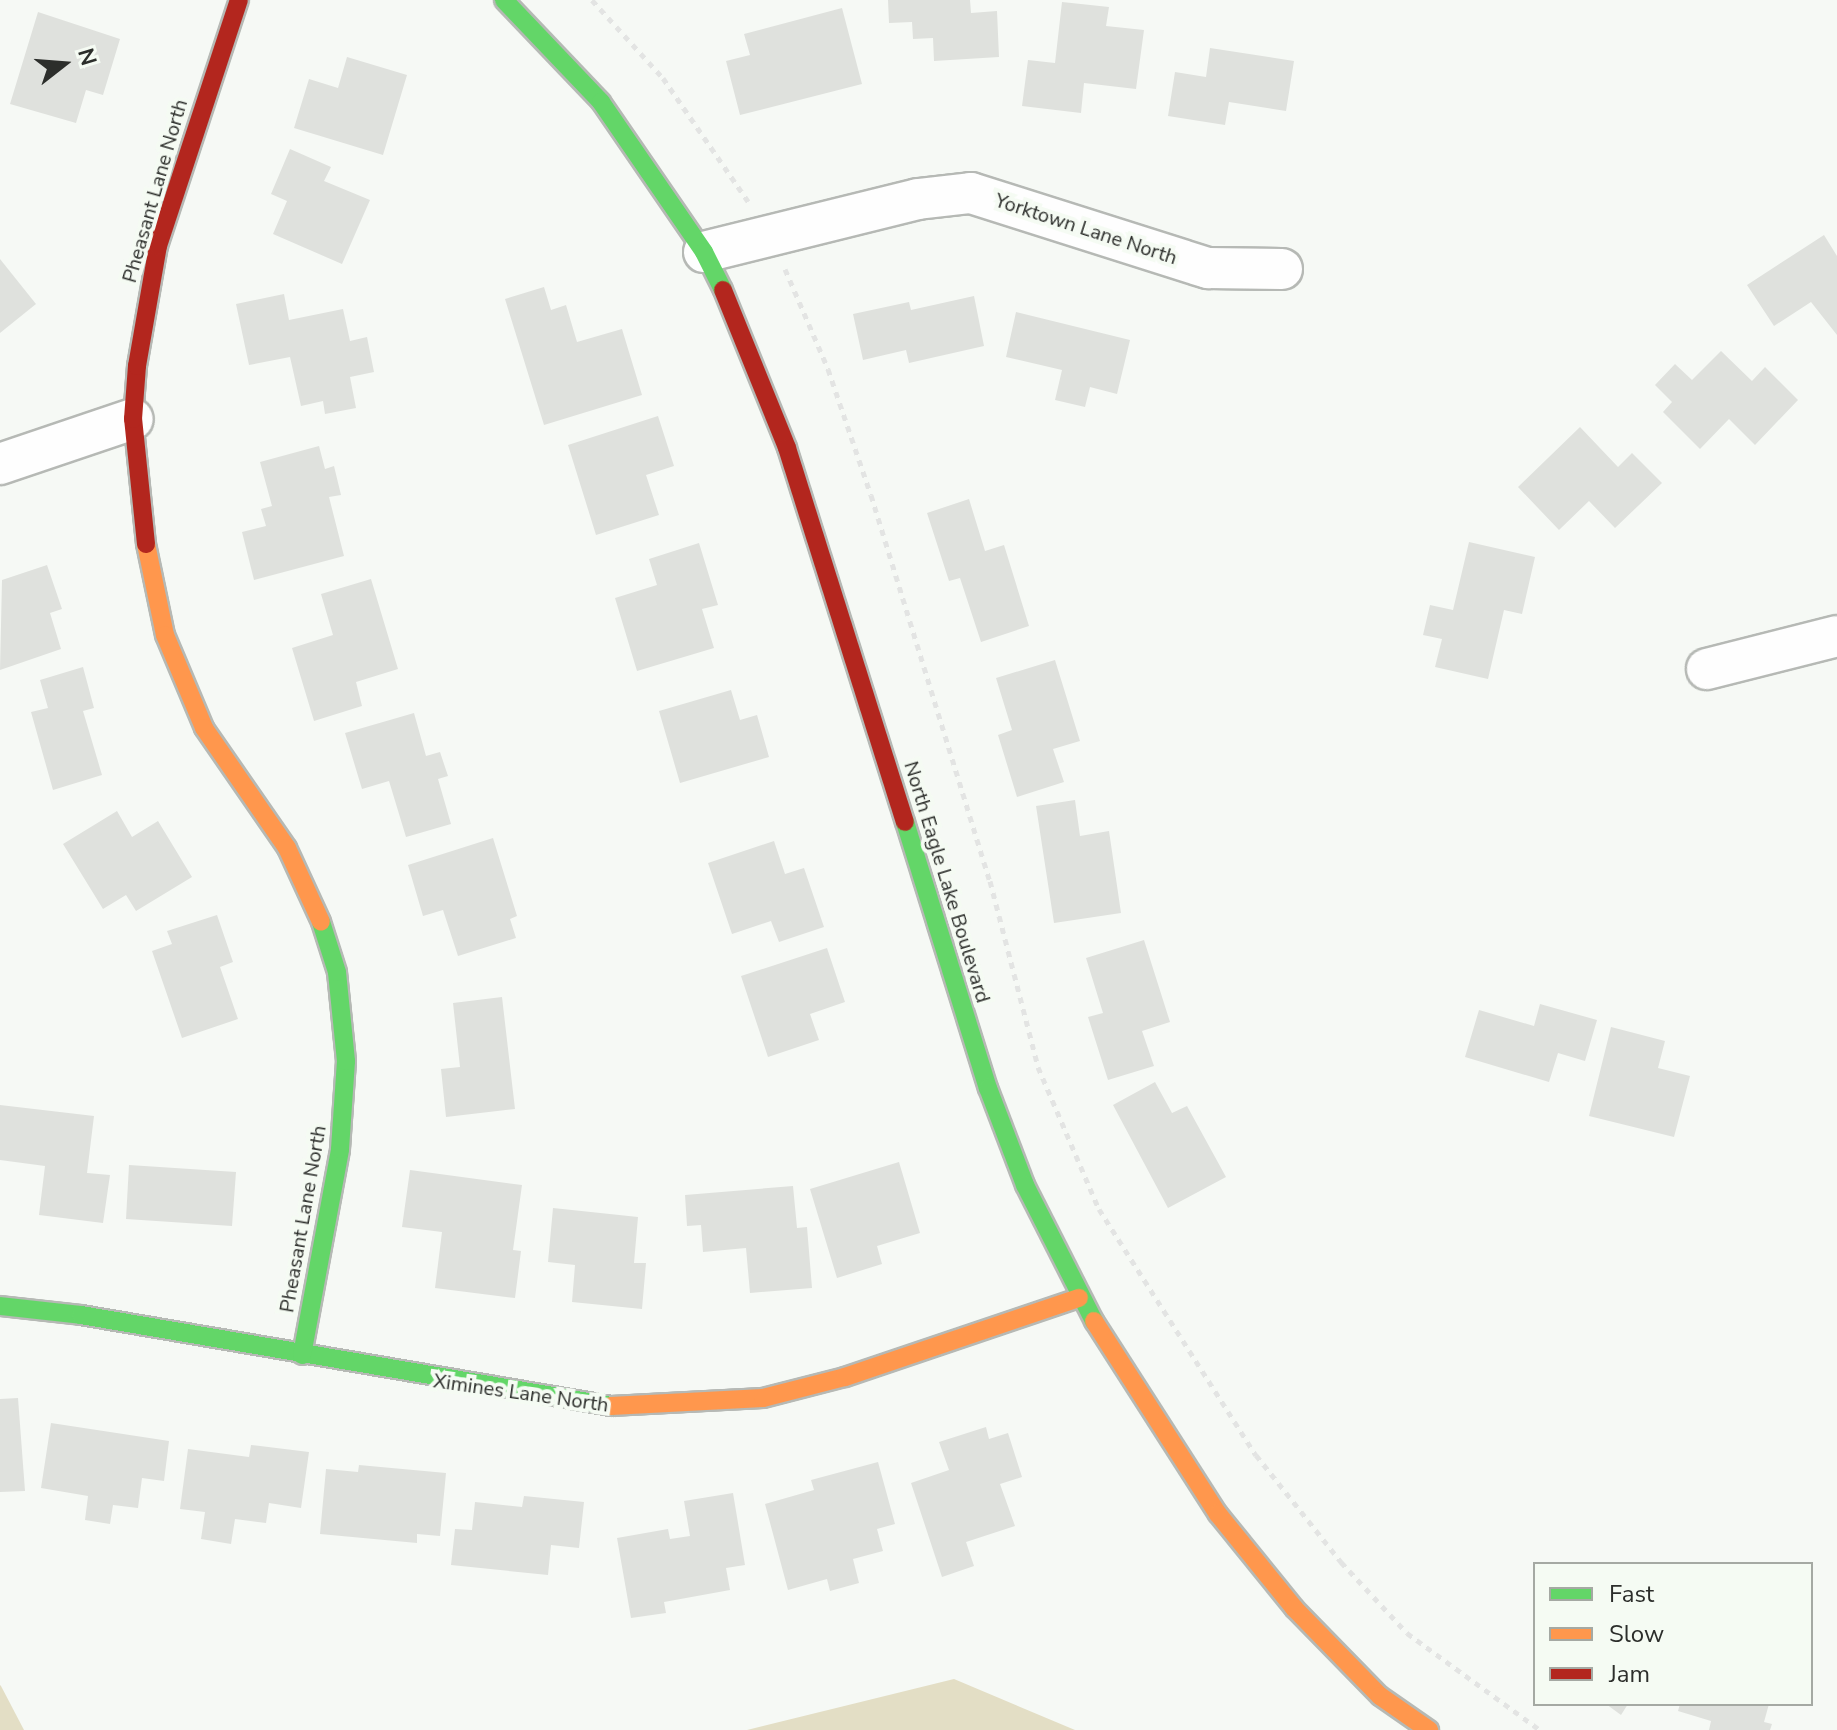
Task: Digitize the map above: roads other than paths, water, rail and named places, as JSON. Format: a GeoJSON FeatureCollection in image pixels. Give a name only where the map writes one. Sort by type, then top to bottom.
{"type":"FeatureCollection","features":[{"type":"Feature","properties":{"kind":"street","name":"Pheasant Lane North"},"geometry":{"type":"LineString","coordinates":[[239,0],[158,246],[137,366],[133,419],[141,522],[165,635],[204,728],[287,848],[315,905],[337,972],[346,1061],[340,1149],[302,1355]]}},
{"type":"Feature","properties":{"kind":"street","name":"North Eagle Lake Boulevard"},"geometry":{"type":"LineString","coordinates":[[504,0],[601,102],[704,252],[741,326],[787,448],[988,1088],[1025,1185],[1079,1298],[1218,1514],[1294,1608],[1380,1696],[1429,1730]]}},
{"type":"Feature","properties":{"kind":"street","name":"Yorktown Lane North"},"geometry":{"type":"LineString","coordinates":[[704,252],[918,199],[971,193],[1208,268],[1282,269]]}},
{"type":"Feature","properties":{"kind":"street"},"geometry":{"type":"LineString","coordinates":[[0,464],[133,419]]}},
{"type":"Feature","properties":{"kind":"street"},"geometry":{"type":"LineString","coordinates":[[1707,669],[1837,636]]}},
{"type":"Feature","properties":{"kind":"street","name":"Ximines Lane North"},"geometry":{"type":"LineString","coordinates":[[0,1306],[81,1315],[600,1407],[678,1406],[763,1398],[845,1377],[1079,1298]]}}]}
